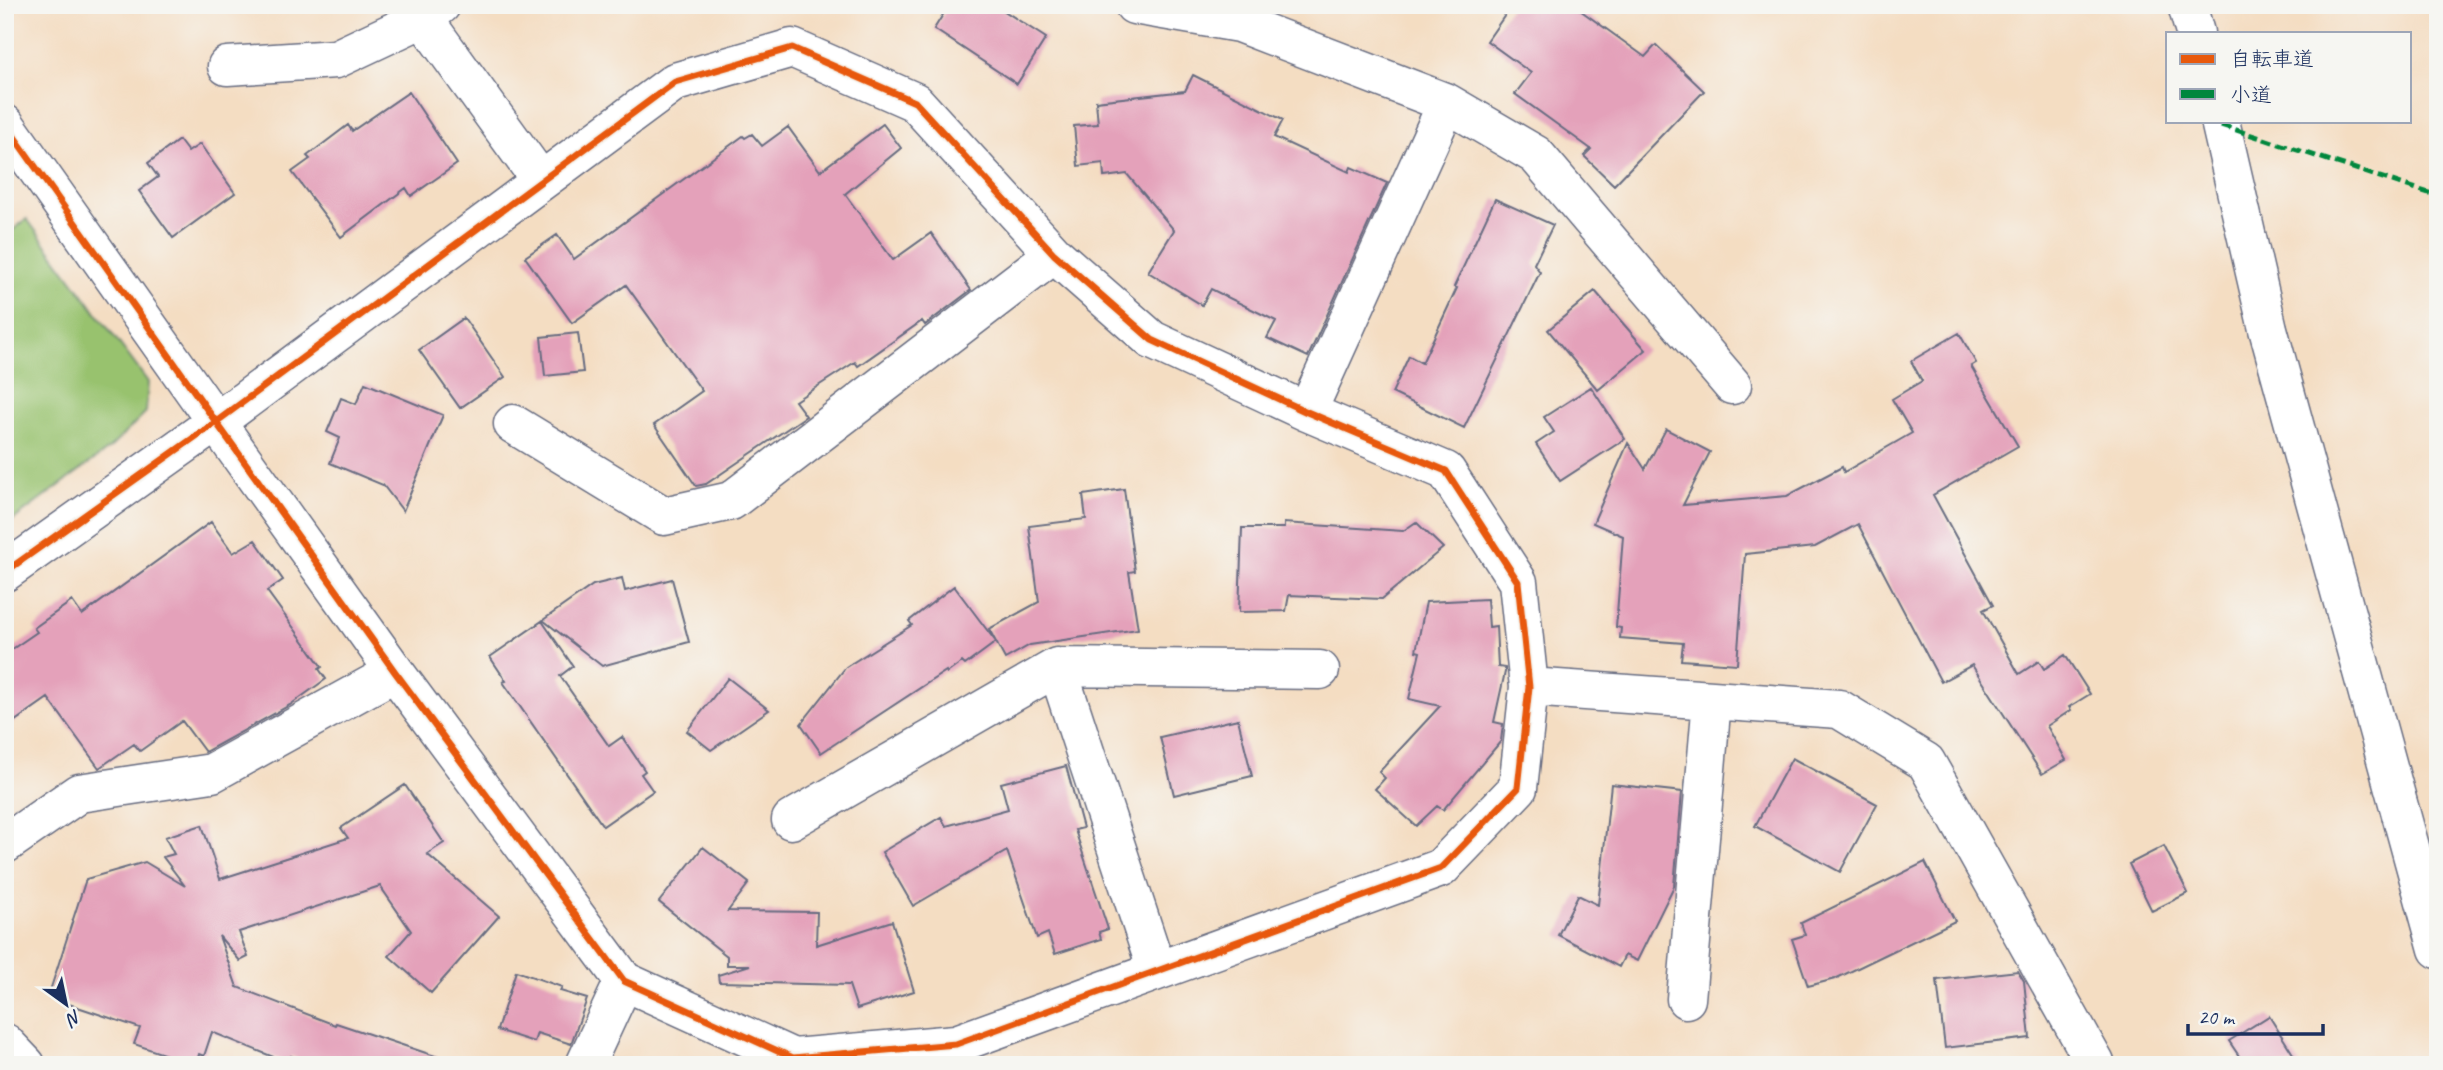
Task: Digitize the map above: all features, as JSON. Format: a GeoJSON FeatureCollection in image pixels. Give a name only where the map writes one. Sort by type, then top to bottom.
{"type":"FeatureCollection","features":[{"type":"Feature","properties":{"kind":"street"},"geometry":{"type":"LineString","coordinates":[[1134,5],[1239,23],[1447,103],[1536,155],[1732,385]]}},
{"type":"Feature","properties":{"kind":"street"},"geometry":{"type":"LineString","coordinates":[[2187,5],[2195,32]]}},
{"type":"Feature","properties":{"kind":"street"},"geometry":{"type":"LineString","coordinates":[[228,66],[337,58],[432,12],[541,181]]}},
{"type":"Feature","properties":{"kind":"street"},"geometry":{"type":"LineString","coordinates":[[5,124],[216,422],[395,672],[624,981],[793,1058],[956,1044],[1441,868],[1518,788],[1529,687],[1518,582],[1446,471],[1307,412],[1152,340],[1054,254],[915,102],[792,48],[676,82],[216,422],[5,572]]}},
{"type":"Feature","properties":{"kind":"street"},"geometry":{"type":"LineString","coordinates":[[1307,412],[1447,103]]}},
{"type":"Feature","properties":{"kind":"street"},"geometry":{"type":"LineString","coordinates":[[2220,122],[2268,329],[2438,949]]}},
{"type":"Feature","properties":{"kind":"street"},"geometry":{"type":"LineString","coordinates":[[513,424],[664,516],[731,501],[1054,254]]}},
{"type":"Feature","properties":{"kind":"street"},"geometry":{"type":"LineString","coordinates":[[1057,667],[1157,971]]}},
{"type":"Feature","properties":{"kind":"street"},"geometry":{"type":"LineString","coordinates":[[791,820],[1057,667],[1320,670]]}},
{"type":"Feature","properties":{"kind":"street"},"geometry":{"type":"LineString","coordinates":[[5,844],[79,793],[212,773],[395,672]]}},
{"type":"Feature","properties":{"kind":"street"},"geometry":{"type":"LineString","coordinates":[[1529,687],[1839,709],[1926,762],[2095,1063]]}},
{"type":"Feature","properties":{"kind":"street"},"geometry":{"type":"LineString","coordinates":[[1686,999],[1712,700]]}},
{"type":"Feature","properties":{"kind":"street"},"geometry":{"type":"LineString","coordinates":[[585,1065],[624,981]]}},
{"type":"Feature","properties":{"kind":"street"},"geometry":{"type":"LineString","coordinates":[[5,1043],[26,1065]]}},
{"type":"Feature","properties":{"kind":"green space"},"geometry":{"type":"Polygon","coordinates":[[[27,219],[148,382],[146,412],[110,448],[5,526],[5,236],[27,219]]]}},
{"type":"Feature","properties":{"kind":"building"},"geometry":{"type":"Polygon","coordinates":[[[949,5],[995,5],[1046,38],[1017,84],[934,29],[949,5]]]}},
{"type":"Feature","properties":{"kind":"building"},"geometry":{"type":"Polygon","coordinates":[[[1512,5],[1573,5],[1645,57],[1656,45],[1704,91],[1614,185],[1584,156],[1591,149],[1515,94],[1531,73],[1487,41],[1512,5]]]}},
{"type":"Feature","properties":{"kind":"building"},"geometry":{"type":"Polygon","coordinates":[[[1193,75],[1283,120],[1274,137],[1349,172],[1351,167],[1387,183],[1308,357],[1267,338],[1276,321],[1211,289],[1202,305],[1148,272],[1174,230],[1127,174],[1104,177],[1103,163],[1078,166],[1074,126],[1098,124],[1096,101],[1185,91],[1193,75]]]}},
{"type":"Feature","properties":{"kind":"building"},"geometry":{"type":"Polygon","coordinates":[[[409,92],[457,164],[411,196],[406,188],[341,237],[292,172],[310,159],[307,156],[348,125],[352,131],[409,92]]]}},
{"type":"Feature","properties":{"kind":"building"},"geometry":{"type":"Polygon","coordinates":[[[883,124],[901,148],[845,194],[893,260],[931,233],[971,290],[925,325],[922,321],[858,366],[855,362],[795,401],[806,416],[706,484],[696,486],[654,425],[702,391],[626,285],[572,323],[525,257],[557,235],[574,259],[743,136],[745,138],[752,134],[762,146],[788,127],[820,171],[883,124]]]}},
{"type":"Feature","properties":{"kind":"building"},"geometry":{"type":"Polygon","coordinates":[[[179,140],[188,152],[200,144],[235,193],[173,238],[139,191],[158,177],[148,163],[179,140]]]}},
{"type":"Feature","properties":{"kind":"building"},"geometry":{"type":"Polygon","coordinates":[[[1495,199],[1553,225],[1534,264],[1540,272],[1464,428],[1392,393],[1409,356],[1422,363],[1495,199]]]}},
{"type":"Feature","properties":{"kind":"building"},"geometry":{"type":"Polygon","coordinates":[[[1595,291],[1646,350],[1598,390],[1548,330],[1595,291]]]}},
{"type":"Feature","properties":{"kind":"building"},"geometry":{"type":"Polygon","coordinates":[[[464,318],[505,377],[460,408],[419,350],[464,318]]]}},
{"type":"Feature","properties":{"kind":"building"},"geometry":{"type":"Polygon","coordinates":[[[578,333],[583,372],[545,376],[541,337],[578,333]]]}},
{"type":"Feature","properties":{"kind":"building"},"geometry":{"type":"Polygon","coordinates":[[[1959,333],[1976,363],[1971,366],[2018,446],[1933,495],[1993,605],[1983,610],[2019,674],[2039,661],[2044,669],[2065,655],[2090,694],[2069,707],[2071,710],[2047,726],[2066,760],[2042,774],[1972,665],[1941,682],[1858,524],[1815,547],[1745,554],[1737,664],[1681,660],[1683,643],[1620,638],[1621,628],[1616,627],[1623,536],[1593,523],[1628,443],[1645,469],[1666,429],[1710,452],[1683,505],[1787,496],[1842,467],[1844,472],[1912,433],[1892,399],[1922,381],[1911,361],[1959,333]]]}},
{"type":"Feature","properties":{"kind":"building"},"geometry":{"type":"Polygon","coordinates":[[[365,383],[443,415],[403,511],[383,485],[330,463],[340,438],[327,432],[341,398],[356,404],[365,383]]]}},
{"type":"Feature","properties":{"kind":"building"},"geometry":{"type":"Polygon","coordinates":[[[1591,387],[1625,439],[1560,481],[1536,444],[1554,432],[1544,417],[1591,387]]]}},
{"type":"Feature","properties":{"kind":"building"},"geometry":{"type":"Polygon","coordinates":[[[1124,489],[1135,571],[1129,572],[1138,629],[1030,645],[1005,659],[989,629],[1039,602],[1029,526],[1086,519],[1083,495],[1124,489]]]}},
{"type":"Feature","properties":{"kind":"building"},"geometry":{"type":"Polygon","coordinates":[[[211,522],[233,553],[255,540],[283,580],[267,591],[322,667],[319,669],[326,679],[290,705],[205,752],[182,721],[140,751],[134,744],[99,768],[48,698],[5,728],[5,654],[37,632],[34,628],[72,601],[82,615],[211,522]]]}},
{"type":"Feature","properties":{"kind":"building"},"geometry":{"type":"Polygon","coordinates":[[[1416,522],[1443,548],[1382,599],[1289,595],[1286,611],[1239,612],[1242,528],[1284,528],[1284,523],[1403,531],[1416,522]]]}},
{"type":"Feature","properties":{"kind":"building"},"geometry":{"type":"Polygon","coordinates":[[[622,578],[625,591],[672,579],[689,642],[602,666],[543,620],[593,585],[622,578]]]}},
{"type":"Feature","properties":{"kind":"building"},"geometry":{"type":"Polygon","coordinates":[[[954,586],[996,642],[965,665],[962,662],[947,673],[946,671],[821,753],[801,724],[846,667],[912,625],[909,621],[954,586]]]}},
{"type":"Feature","properties":{"kind":"building"},"geometry":{"type":"Polygon","coordinates":[[[1487,599],[1489,627],[1496,626],[1498,667],[1505,668],[1494,722],[1503,724],[1501,741],[1443,810],[1437,806],[1416,826],[1375,789],[1385,778],[1379,772],[1440,706],[1409,699],[1420,652],[1416,651],[1426,602],[1487,599]]]}},
{"type":"Feature","properties":{"kind":"building"},"geometry":{"type":"Polygon","coordinates":[[[542,621],[573,666],[560,676],[609,746],[622,737],[645,771],[641,774],[653,791],[603,826],[503,682],[506,681],[490,657],[542,621]]]}},
{"type":"Feature","properties":{"kind":"building"},"geometry":{"type":"Polygon","coordinates":[[[728,678],[769,710],[711,750],[687,731],[728,678]]]}},
{"type":"Feature","properties":{"kind":"building"},"geometry":{"type":"Polygon","coordinates":[[[1238,719],[1252,776],[1174,795],[1160,737],[1238,719]]]}},
{"type":"Feature","properties":{"kind":"building"},"geometry":{"type":"Polygon","coordinates":[[[1792,758],[1877,804],[1840,872],[1755,826],[1792,758]]]}},
{"type":"Feature","properties":{"kind":"building"},"geometry":{"type":"Polygon","coordinates":[[[1066,766],[1083,828],[1075,830],[1108,929],[1099,932],[1101,939],[1055,954],[1048,933],[1037,938],[1007,851],[913,906],[882,852],[941,817],[946,826],[1008,809],[1001,783],[1066,766]]]}},
{"type":"Feature","properties":{"kind":"building"},"geometry":{"type":"Polygon","coordinates":[[[1611,784],[1682,792],[1674,886],[1637,961],[1625,955],[1619,967],[1558,935],[1578,895],[1598,905],[1611,784]]]}},
{"type":"Feature","properties":{"kind":"building"},"geometry":{"type":"Polygon","coordinates":[[[405,785],[444,843],[427,854],[499,916],[431,993],[389,956],[411,931],[380,886],[239,932],[248,957],[240,961],[219,936],[237,987],[335,1025],[336,1023],[441,1058],[440,1065],[312,1065],[291,1056],[288,1063],[212,1032],[204,1056],[199,1054],[196,1065],[134,1044],[140,1028],[48,997],[86,879],[145,862],[185,886],[163,857],[174,854],[165,837],[202,825],[220,879],[348,838],[341,828],[405,785]]]}},
{"type":"Feature","properties":{"kind":"building"},"geometry":{"type":"Polygon","coordinates":[[[2164,846],[2188,893],[2152,911],[2129,864],[2164,846]]]}},
{"type":"Feature","properties":{"kind":"building"},"geometry":{"type":"Polygon","coordinates":[[[703,847],[749,883],[728,911],[817,912],[816,945],[892,921],[914,991],[857,1009],[849,985],[719,982],[718,975],[750,965],[727,965],[727,956],[659,902],[703,847]]]}},
{"type":"Feature","properties":{"kind":"building"},"geometry":{"type":"Polygon","coordinates":[[[1925,862],[1955,921],[1835,979],[1808,986],[1792,939],[1805,935],[1801,923],[1925,862]]]}},
{"type":"Feature","properties":{"kind":"building"},"geometry":{"type":"Polygon","coordinates":[[[516,971],[562,987],[560,991],[587,999],[571,1044],[537,1033],[534,1042],[497,1030],[516,971]]]}},
{"type":"Feature","properties":{"kind":"building"},"geometry":{"type":"Polygon","coordinates":[[[2018,971],[2024,981],[2030,1038],[1945,1048],[1937,980],[2018,971]]]}},
{"type":"Feature","properties":{"kind":"building"},"geometry":{"type":"Polygon","coordinates":[[[2269,1016],[2300,1065],[2245,1065],[2229,1041],[2269,1016]]]}},
{"type":"Feature","properties":{"kind":"marked path"},"geometry":{"type":"LineString","coordinates":[[2221,125],[2438,196]]}},
{"type":"Feature","properties":{"kind":"cycle path"},"geometry":{"type":"LineString","coordinates":[[5,124],[216,422],[395,672],[624,981],[793,1058],[956,1044],[1441,868],[1518,788],[1529,687],[1518,582],[1446,471],[1307,412],[1152,340],[1054,254],[915,102],[792,48],[675,82],[216,422],[5,572]]}}]}
